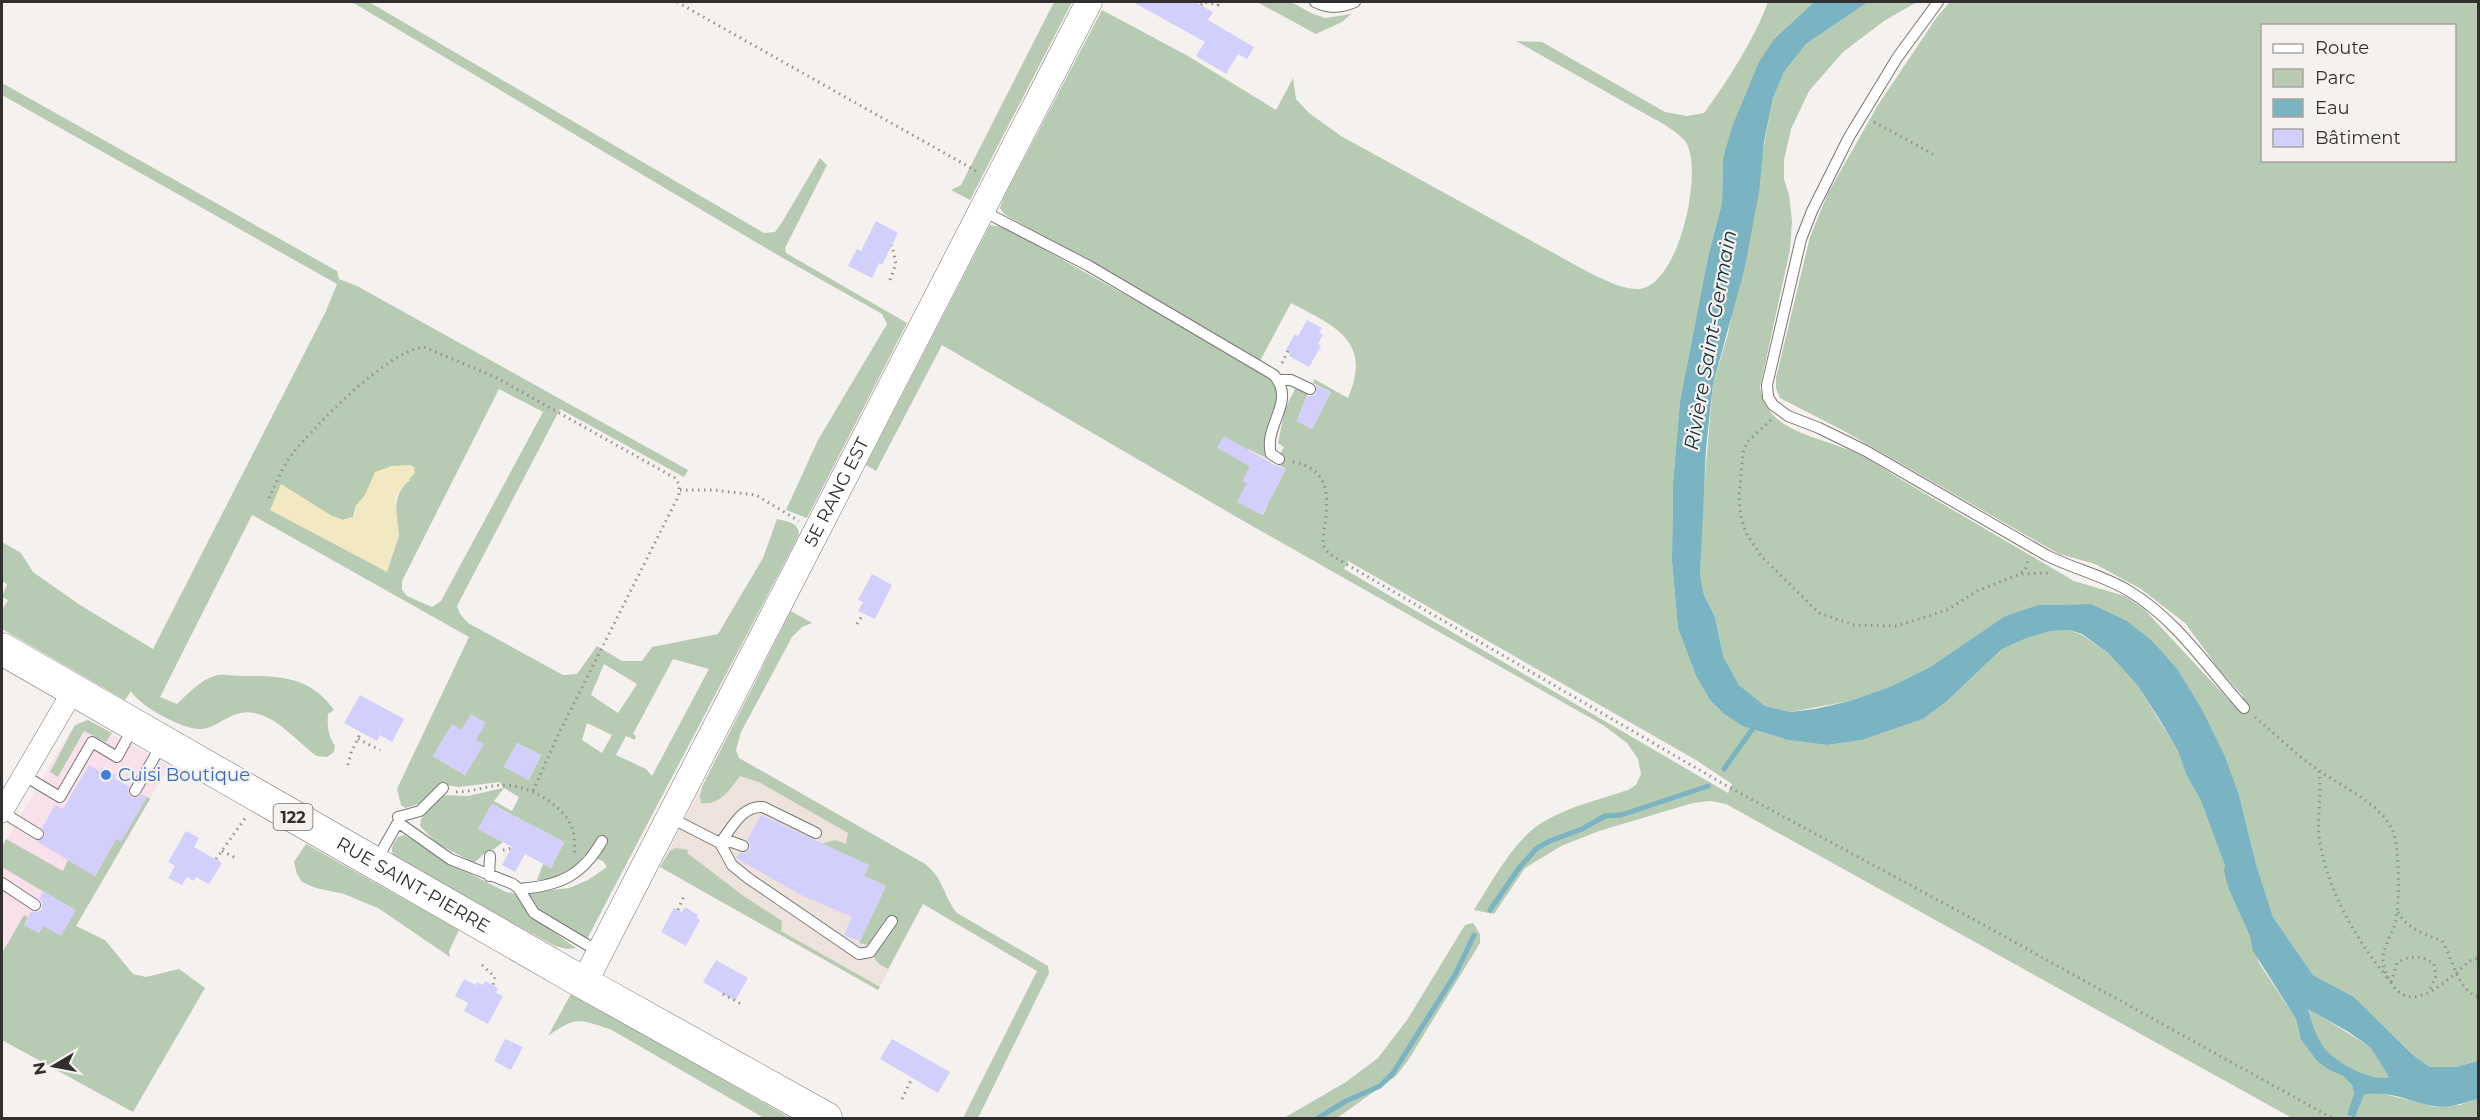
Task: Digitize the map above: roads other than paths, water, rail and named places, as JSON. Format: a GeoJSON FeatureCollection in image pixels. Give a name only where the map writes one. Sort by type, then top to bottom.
{"type":"FeatureCollection","features":[{"type":"Feature","properties":{"kind":"main road","name":"RUE SAINT-PIERRE"},"geometry":{"type":"LineString","coordinates":[[2,649],[815,1116]]}},
{"type":"Feature","properties":{"kind":"street","name":"5E RANG EST"},"geometry":{"type":"LineString","coordinates":[[584,983],[1089,2]]}},
{"type":"Feature","properties":{"kind":"street"},"geometry":{"type":"LineString","coordinates":[[2,812],[73,691]]}},
{"type":"Feature","properties":{"kind":"lane"},"geometry":{"type":"LineString","coordinates":[[1315,2],[1330,7],[1355,2]]}},
{"type":"Feature","properties":{"kind":"lane"},"geometry":{"type":"LineString","coordinates":[[1938,2],[1897,58],[1862,115],[1812,211],[1801,239],[1767,386],[1768,397],[1780,411],[1866,451],[2068,567],[2098,575],[2128,590],[2175,626],[2244,708]]}},
{"type":"Feature","properties":{"kind":"lane"},"geometry":{"type":"LineString","coordinates":[[981,210],[1089,266],[1263,366],[1278,380],[1284,393],[1271,432],[1269,448],[1271,454],[1279,459]]}},
{"type":"Feature","properties":{"kind":"lane"},"geometry":{"type":"LineString","coordinates":[[1278,380],[1291,380],[1310,389]]}},
{"type":"Feature","properties":{"kind":"lane"},"geometry":{"type":"LineString","coordinates":[[23,775],[60,797],[92,742],[117,757],[134,726]]}},
{"type":"Feature","properties":{"kind":"lane"},"geometry":{"type":"LineString","coordinates":[[135,791],[163,742]]}},
{"type":"Feature","properties":{"kind":"lane"},"geometry":{"type":"LineString","coordinates":[[398,817],[420,811],[443,788]]}},
{"type":"Feature","properties":{"kind":"lane"},"geometry":{"type":"LineString","coordinates":[[720,843],[743,812],[757,806],[816,833]]}},
{"type":"Feature","properties":{"kind":"lane"},"geometry":{"type":"LineString","coordinates":[[2,812],[38,834]]}},
{"type":"Feature","properties":{"kind":"lane"},"geometry":{"type":"LineString","coordinates":[[669,818],[720,843],[732,842],[743,846]]}},
{"type":"Feature","properties":{"kind":"lane"},"geometry":{"type":"LineString","coordinates":[[375,864],[397,824],[411,830],[450,859],[513,884],[519,889],[534,913],[599,952]]}},
{"type":"Feature","properties":{"kind":"lane"},"geometry":{"type":"LineString","coordinates":[[519,889],[542,887],[562,881],[580,870],[594,855],[602,841]]}},
{"type":"Feature","properties":{"kind":"lane"},"geometry":{"type":"LineString","coordinates":[[720,843],[732,865],[748,878],[859,954],[870,952],[892,921]]}},
{"type":"Feature","properties":{"kind":"lane"},"geometry":{"type":"LineString","coordinates":[[489,876],[490,856]]}},
{"type":"Feature","properties":{"kind":"lane"},"geometry":{"type":"LineString","coordinates":[[2,883],[35,905]]}},
{"type":"Feature","properties":{"kind":"water","name":"Rivière Saint-Germain"},"geometry":{"type":"Polygon","coordinates":[[[1814,2],[1868,2],[1806,44],[1784,72],[1773,98],[1744,271],[1713,384],[1706,449],[1700,575],[1704,595],[1715,617],[1723,656],[1739,685],[1765,706],[1790,712],[1815,709],[1850,701],[1892,686],[1930,667],[2005,616],[2038,605],[2091,604],[2127,621],[2153,642],[2178,670],[2202,709],[2225,756],[2239,795],[2256,864],[2273,917],[2313,975],[2354,997],[2413,1055],[2430,1067],[2455,1067],[2478,1061],[2478,1099],[2438,1107],[2390,1095],[2364,1095],[2355,1118],[2347,1115],[2354,1093],[2352,1085],[2343,1076],[2317,1061],[2301,1040],[2296,1019],[2253,951],[2250,936],[2229,890],[2224,871],[2225,866],[2201,801],[2186,774],[2178,751],[2138,686],[2108,653],[2082,634],[2070,630],[2051,631],[2002,649],[1947,701],[1923,719],[1862,740],[1827,745],[1788,740],[1742,726],[1724,714],[1710,700],[1696,676],[1678,628],[1672,561],[1673,483],[1680,401],[1708,257],[1722,203],[1723,159],[1732,127],[1759,62],[1774,39],[1814,2]],[[2308,1009],[2317,1035],[2330,1054],[2345,1065],[2364,1074],[2382,1078],[2389,1077],[2370,1047],[2308,1009]]]}},
{"type":"Feature","properties":{"kind":"waterway"},"geometry":{"type":"LineString","coordinates":[[1724,769],[1756,724]]}},
{"type":"Feature","properties":{"kind":"waterway"},"geometry":{"type":"LineString","coordinates":[[1490,910],[1519,868],[1537,848],[1582,829],[1605,816],[1621,815],[1708,786]]}},
{"type":"Feature","properties":{"kind":"waterway"},"geometry":{"type":"LineString","coordinates":[[1318,1118],[1346,1101],[1380,1086],[1393,1073],[1456,973],[1474,935]]}},
{"type":"Feature","properties":{"kind":"place","name":"Cuisi Boutique"},"geometry":{"type":"Point","coordinates":[106,775]}}]}
